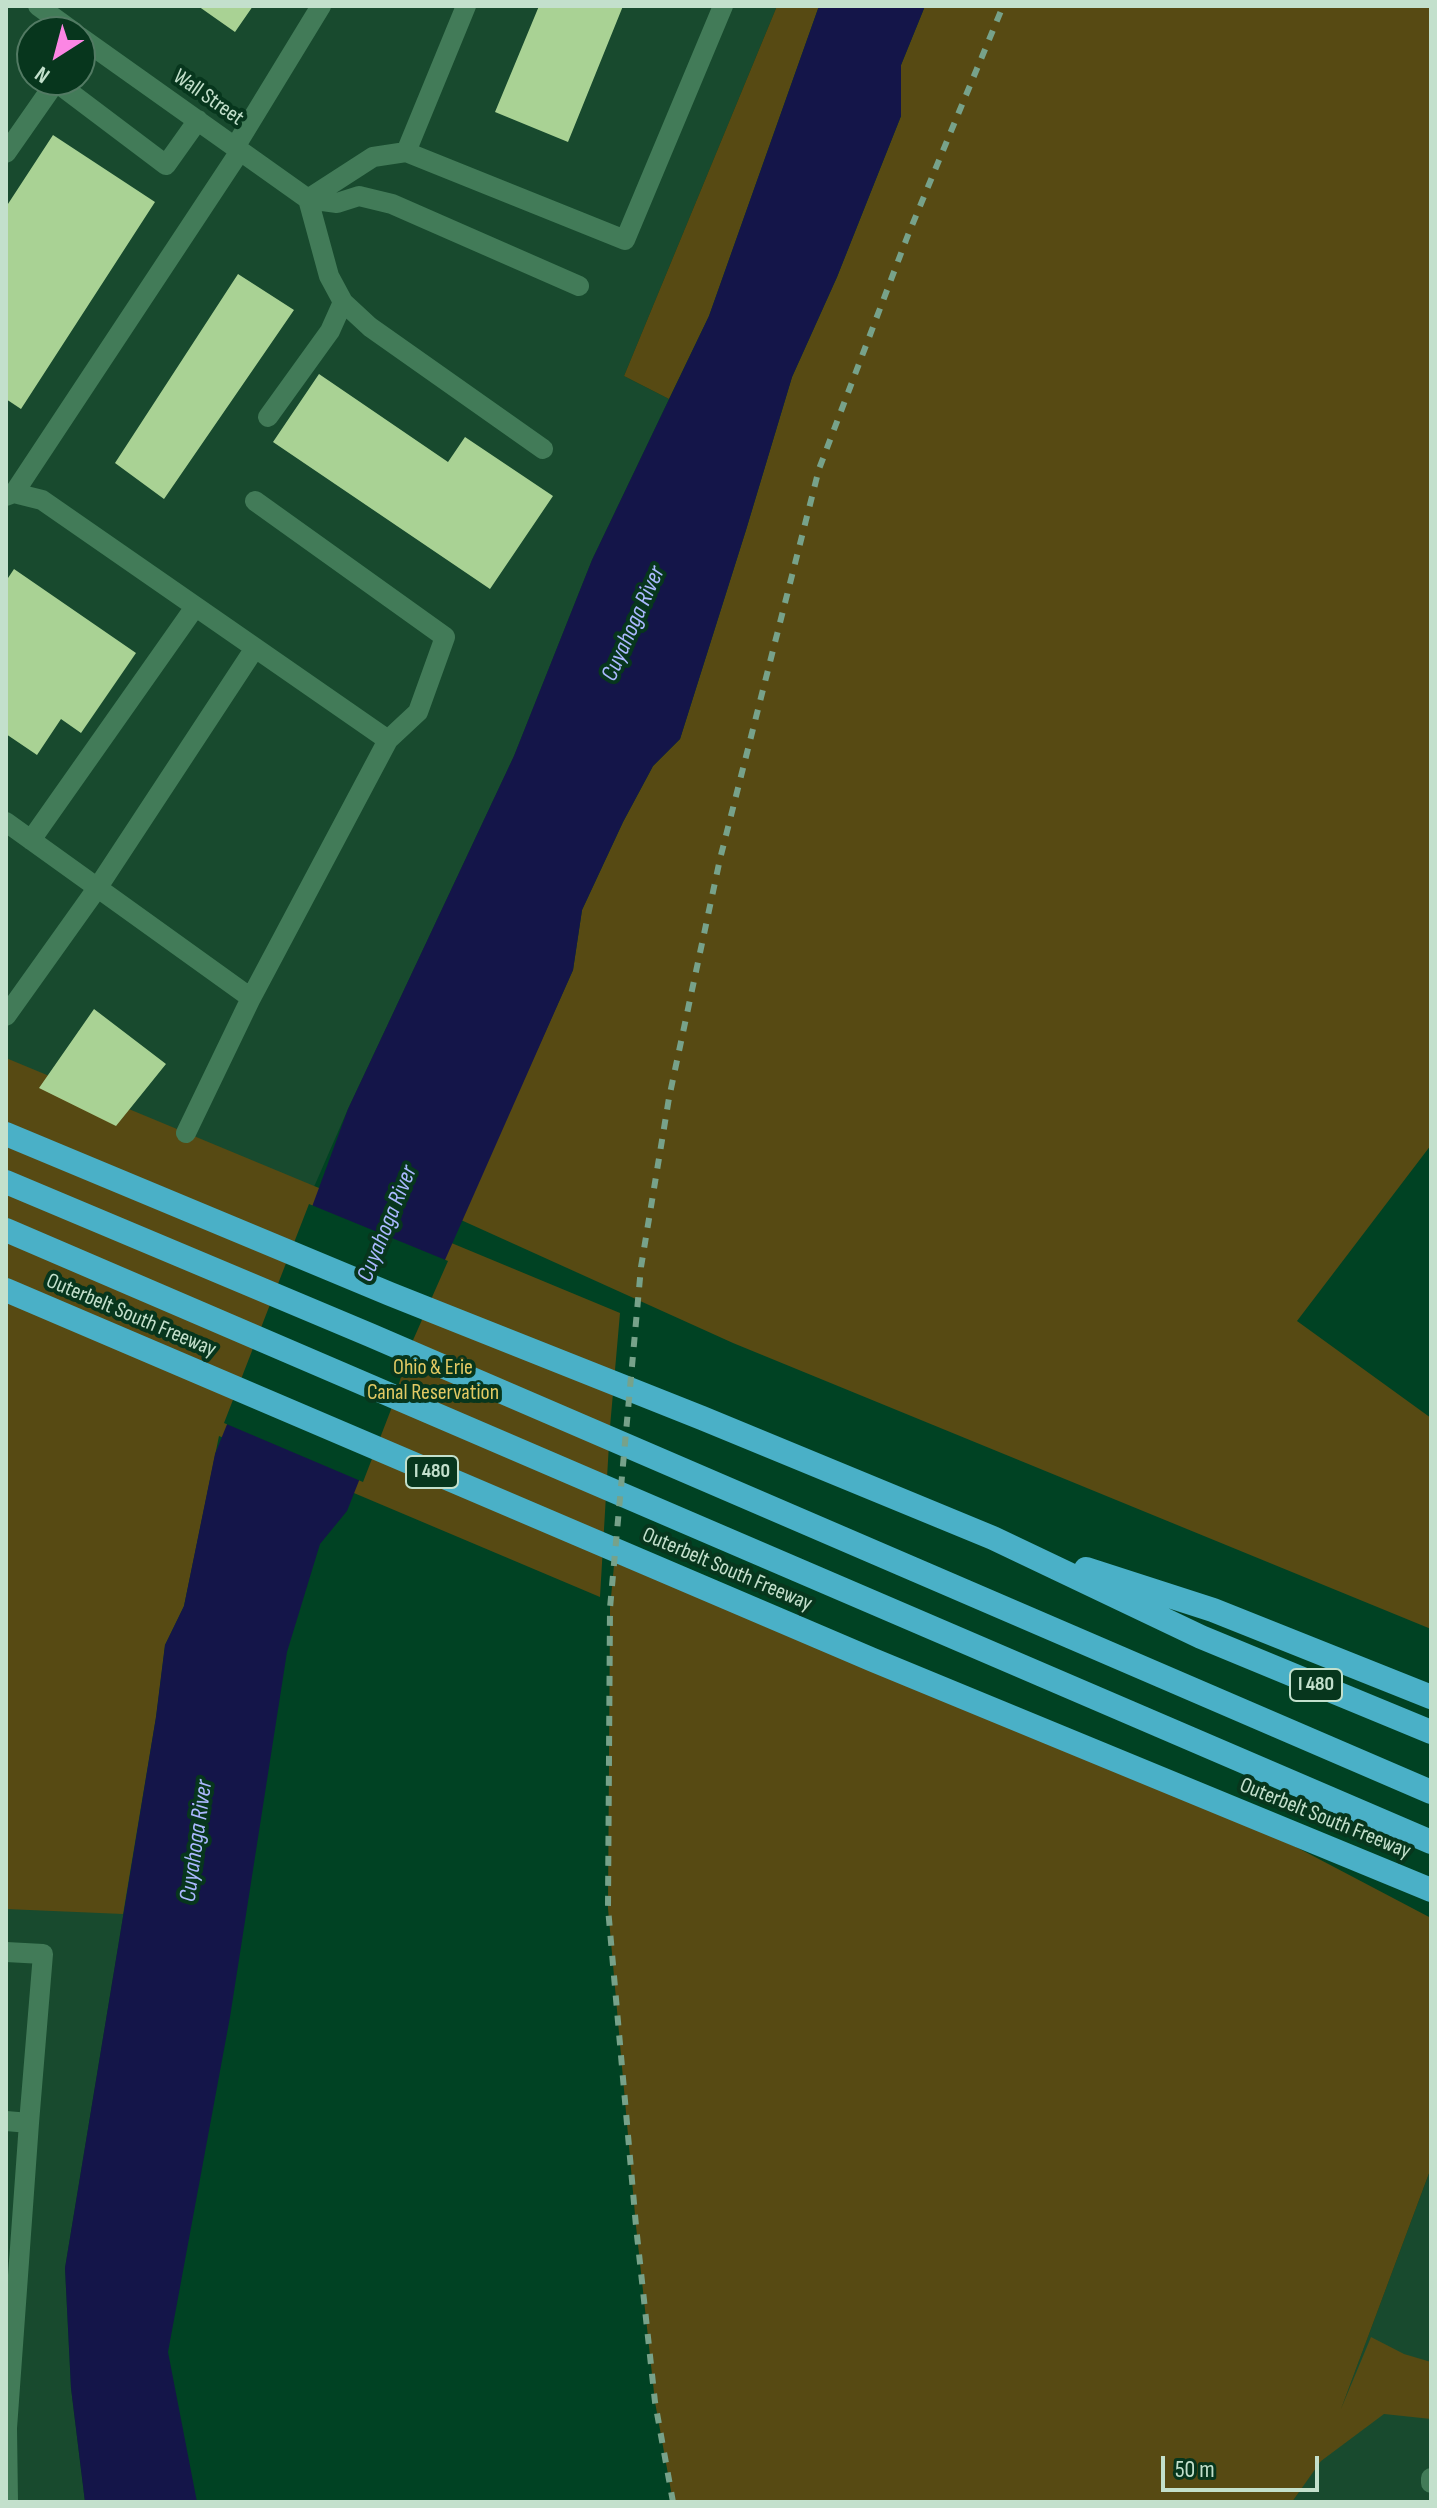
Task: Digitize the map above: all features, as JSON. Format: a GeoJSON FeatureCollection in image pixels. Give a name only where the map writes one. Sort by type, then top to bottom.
{"type":"FeatureCollection","features":[{"type":"Feature","properties":{"kind":"highway","name":"I 480"},"geometry":{"type":"LineString","coordinates":[[6,1134],[993,1538],[1201,1637],[1431,1732]]}},
{"type":"Feature","properties":{"kind":"highway"},"geometry":{"type":"LineString","coordinates":[[6,1182],[1431,1792]]}},
{"type":"Feature","properties":{"kind":"highway"},"geometry":{"type":"LineString","coordinates":[[6,1230],[1431,1842]]}},
{"type":"Feature","properties":{"kind":"highway","name":"Outerbelt South Freeway"},"geometry":{"type":"LineString","coordinates":[[6,1290],[873,1660],[1431,1890]]}},
{"type":"Feature","properties":{"kind":"highway"},"geometry":{"type":"LineString","coordinates":[[993,1538],[1213,1610],[1431,1697]]}},
{"type":"Feature","properties":{"kind":"street"},"geometry":{"type":"LineString","coordinates":[[321,6],[238,149],[10,494],[42,500],[388,740]]}},
{"type":"Feature","properties":{"kind":"street"},"geometry":{"type":"LineString","coordinates":[[406,152],[466,6]]}},
{"type":"Feature","properties":{"kind":"street"},"geometry":{"type":"LineString","coordinates":[[308,199],[373,157],[406,152],[625,240],[723,6]]}},
{"type":"Feature","properties":{"kind":"street","name":"Wall Street"},"geometry":{"type":"LineString","coordinates":[[96,46],[308,199]]}},
{"type":"Feature","properties":{"kind":"street"},"geometry":{"type":"LineString","coordinates":[[6,153],[46,96]]}},
{"type":"Feature","properties":{"kind":"street"},"geometry":{"type":"LineString","coordinates":[[76,96],[166,165],[198,120]]}},
{"type":"Feature","properties":{"kind":"street"},"geometry":{"type":"LineString","coordinates":[[308,199],[337,203],[359,196],[392,204],[579,286]]}},
{"type":"Feature","properties":{"kind":"street"},"geometry":{"type":"LineString","coordinates":[[308,199],[329,276],[343,302],[370,327],[543,449]]}},
{"type":"Feature","properties":{"kind":"street"},"geometry":{"type":"LineString","coordinates":[[268,417],[330,331],[343,302]]}},
{"type":"Feature","properties":{"kind":"street"},"geometry":{"type":"LineString","coordinates":[[186,1133],[251,998],[388,740],[418,712],[445,637],[255,501]]}},
{"type":"Feature","properties":{"kind":"street"},"geometry":{"type":"LineString","coordinates":[[31,840],[195,607]]}},
{"type":"Feature","properties":{"kind":"street"},"geometry":{"type":"LineString","coordinates":[[6,1016],[98,887],[255,648]]}},
{"type":"Feature","properties":{"kind":"street"},"geometry":{"type":"LineString","coordinates":[[6,822],[251,998]]}},
{"type":"Feature","properties":{"kind":"street"},"geometry":{"type":"LineString","coordinates":[[6,1952],[43,1954],[8,2371],[8,2502]]}},
{"type":"Feature","properties":{"kind":"street"},"geometry":{"type":"LineString","coordinates":[[6,2121],[29,2123]]}},
{"type":"Feature","properties":{"kind":"shaded area"},"geometry":{"type":"Polygon","coordinates":[[[6,6],[777,6],[624,376],[669,399],[592,560],[514,756],[348,1109],[286,1251],[6,1134],[6,6]]]}},
{"type":"Feature","properties":{"kind":"shaded area"},"geometry":{"type":"Polygon","coordinates":[[[6,1345],[184,1606],[165,1645],[156,1717],[65,2268],[71,2388],[85,2502],[6,2502],[6,1345]]]}},
{"type":"Feature","properties":{"kind":"shaded area"},"geometry":{"type":"Polygon","coordinates":[[[1431,2168],[1431,2502],[1292,2502],[1323,2457],[1431,2168]]]}},
{"type":"Feature","properties":{"kind":"green space"},"geometry":{"type":"Polygon","coordinates":[[[777,6],[819,6],[709,316],[669,399],[624,376],[777,6]]]}},
{"type":"Feature","properties":{"kind":"green space"},"geometry":{"type":"Polygon","coordinates":[[[925,6],[1431,6],[1431,1145],[1297,1321],[1431,1418],[1431,1629],[733,1343],[461,1220],[573,970],[582,910],[653,766],[680,739],[792,377],[837,277],[901,116],[901,65],[925,6]]]}},
{"type":"Feature","properties":{"kind":"green space","name":"Ohio & Erie Canal Reservation"},"geometry":{"type":"Polygon","coordinates":[[[6,1058],[620,1313],[600,1597],[219,1436],[184,1606],[165,1645],[123,1914],[6,1909],[6,1058]]]}},
{"type":"Feature","properties":{"kind":"green space"},"geometry":{"type":"Polygon","coordinates":[[[616,1544],[1296,1847],[1431,1918],[1431,2168],[1341,2409],[1371,2337],[1404,2354],[1431,2362],[1431,2419],[1384,2414],[1321,2461],[1292,2502],[673,2502],[655,2402],[608,1908],[610,1608],[616,1544]]]}},
{"type":"Feature","properties":{"kind":"water","name":"Cuyahoga River"},"geometry":{"type":"Polygon","coordinates":[[[819,6],[925,6],[901,65],[901,116],[837,277],[792,377],[680,739],[653,766],[582,910],[573,970],[407,1346],[389,1405],[347,1511],[320,1544],[287,1652],[230,2017],[168,2352],[197,2502],[85,2502],[71,2388],[65,2268],[156,1717],[165,1645],[184,1606],[215,1454],[281,1291],[348,1109],[514,756],[592,560],[709,316],[819,6]]]}},
{"type":"Feature","properties":{"kind":"pier"},"geometry":{"type":"Polygon","coordinates":[[[309,1204],[448,1261],[410,1347],[392,1407],[363,1482],[224,1423],[309,1204]]]}},
{"type":"Feature","properties":{"kind":"building"},"geometry":{"type":"Polygon","coordinates":[[[198,6],[253,6],[235,32],[198,6]]]}},
{"type":"Feature","properties":{"kind":"building"},"geometry":{"type":"Polygon","coordinates":[[[539,6],[623,6],[568,142],[495,112],[539,6]]]}},
{"type":"Feature","properties":{"kind":"building"},"geometry":{"type":"Polygon","coordinates":[[[53,135],[155,202],[21,409],[6,399],[6,207],[53,135]]]}},
{"type":"Feature","properties":{"kind":"building"},"geometry":{"type":"Polygon","coordinates":[[[238,274],[294,310],[164,499],[115,463],[238,274]]]}},
{"type":"Feature","properties":{"kind":"building"},"geometry":{"type":"Polygon","coordinates":[[[319,374],[448,462],[465,437],[553,496],[490,589],[273,442],[319,374]]]}},
{"type":"Feature","properties":{"kind":"building"},"geometry":{"type":"Polygon","coordinates":[[[14,569],[136,653],[81,733],[61,719],[37,755],[6,734],[6,581],[14,569]]]}},
{"type":"Feature","properties":{"kind":"building"},"geometry":{"type":"Polygon","coordinates":[[[94,1009],[166,1064],[116,1126],[39,1088],[94,1009]]]}},
{"type":"Feature","properties":{"kind":"railway"},"geometry":{"type":"LineString","coordinates":[[673,2502],[655,2402],[608,1908],[610,1608],[641,1267],[669,1098],[720,859],[819,469],[908,235],[1003,6]]}}]}
